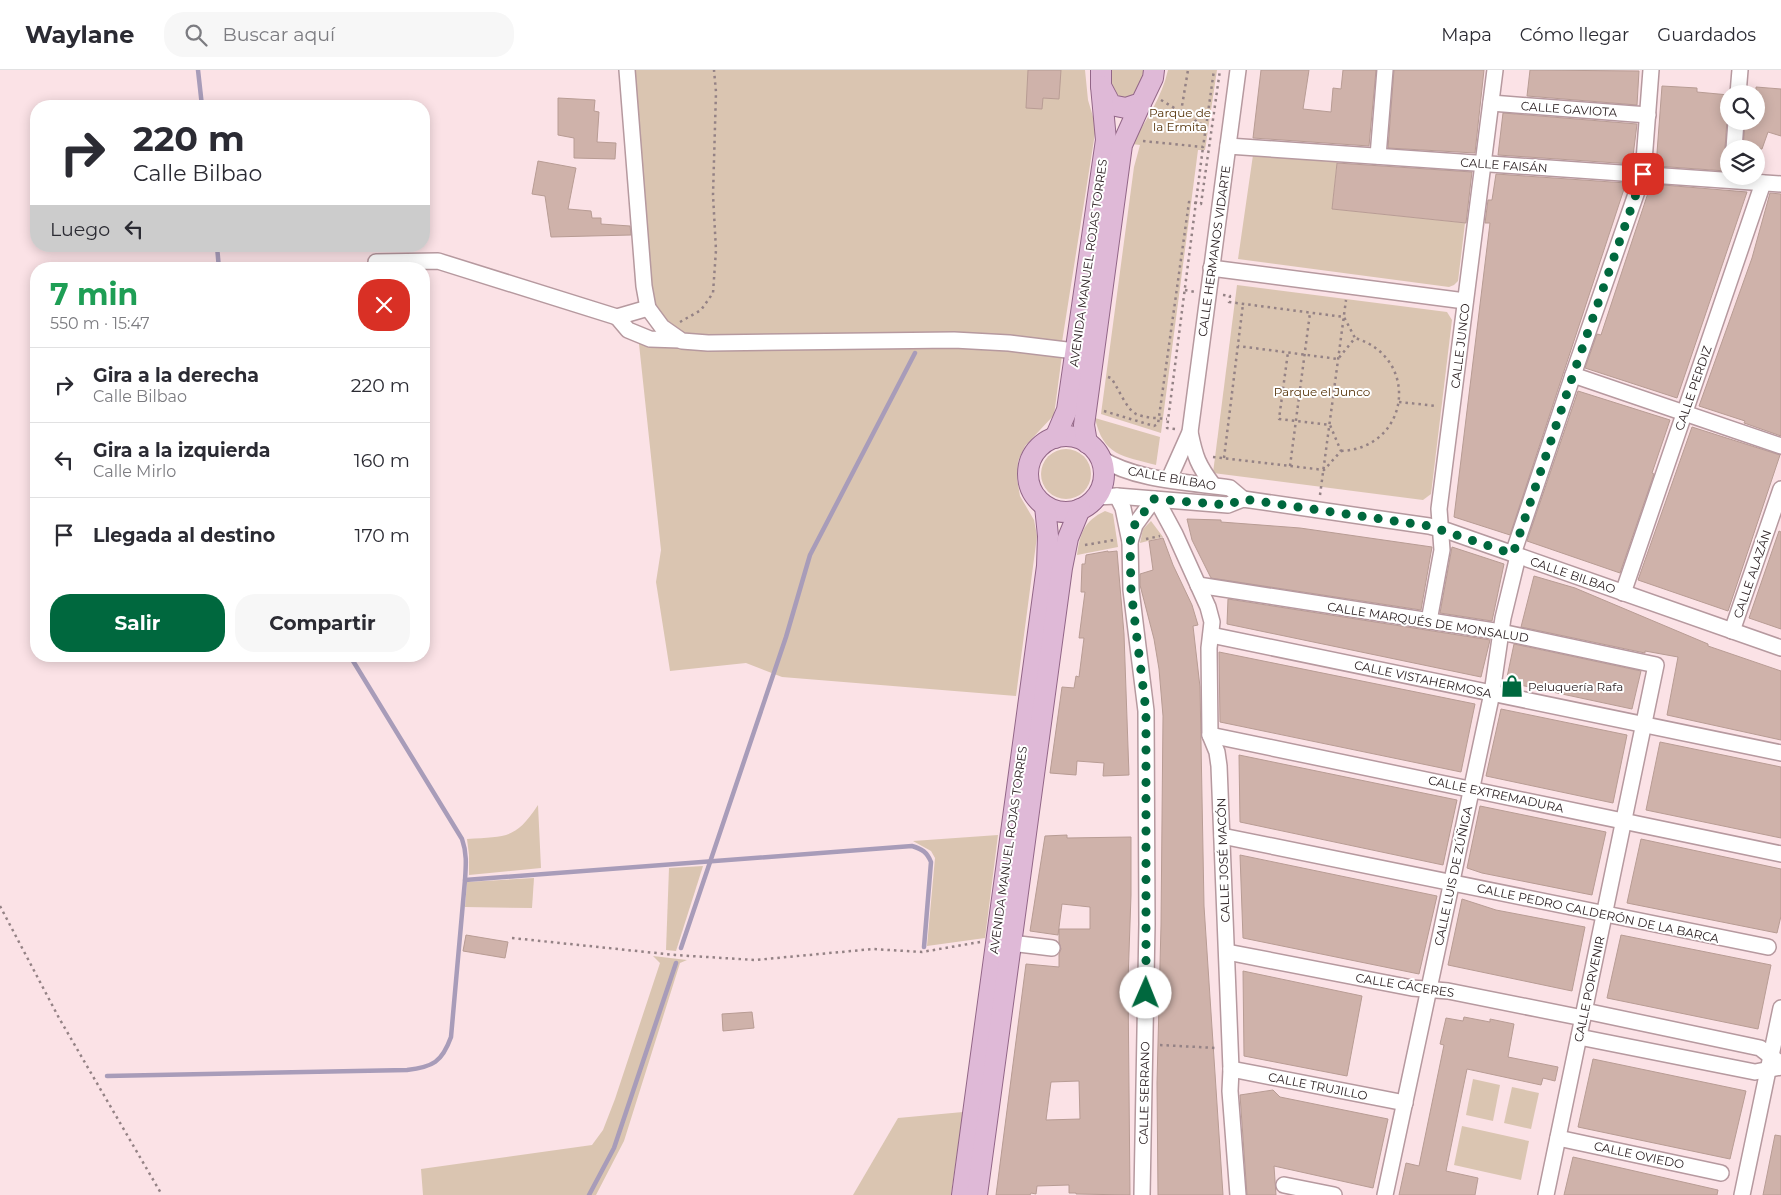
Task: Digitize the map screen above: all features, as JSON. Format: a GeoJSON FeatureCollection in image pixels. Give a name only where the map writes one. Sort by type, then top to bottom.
{"type":"FeatureCollection","features":[{"type":"Feature","properties":{"kind":"main road","name":"AVENIDA MANUEL ROJAS TORRES"},"geometry":{"type":"LineString","coordinates":[[1093,450],[1084,424],[1122,144],[1149,105],[1154,70]]}},
{"type":"Feature","properties":{"kind":"main road","name":"AVENIDA MANUEL ROJAS TORRES"},"geometry":{"type":"LineString","coordinates":[[1055,438],[1066,410],[1106,140],[1101,78]]}},
{"type":"Feature","properties":{"kind":"main road"},"geometry":{"type":"LineString","coordinates":[[1101,78],[1111,105],[1126,108],[1149,105]]}},
{"type":"Feature","properties":{"kind":"main road"},"geometry":{"type":"LineString","coordinates":[[1066,436],[1077,438],[1093,450],[1103,468],[1103,478],[1101,488],[1088,503],[1068,512],[1056,511],[1045,506],[1036,497],[1030,487],[1028,475],[1030,462],[1035,452],[1044,443],[1066,436]]}},
{"type":"Feature","properties":{"kind":"main road","name":"AVENIDA MANUEL ROJAS TORRES"},"geometry":{"type":"LineString","coordinates":[[962,1195],[1004,942],[1062,568],[1068,538],[1088,503]]}},
{"type":"Feature","properties":{"kind":"main road","name":"AVENIDA MANUEL ROJAS TORRES"},"geometry":{"type":"LineString","coordinates":[[977,1195],[1047,566],[1048,536],[1045,506]]}},
{"type":"Feature","properties":{"kind":"street"},"geometry":{"type":"LineString","coordinates":[[626,70],[643,276],[648,308],[662,328],[682,340]]}},
{"type":"Feature","properties":{"kind":"street","name":"CALLE HERMANOS VIDARTE"},"geometry":{"type":"LineString","coordinates":[[1180,501],[1176,480],[1190,432],[1238,70]]}},
{"type":"Feature","properties":{"kind":"street"},"geometry":{"type":"LineString","coordinates":[[1378,156],[1385,70]]}},
{"type":"Feature","properties":{"kind":"street","name":"CALLE JUNCO"},"geometry":{"type":"LineString","coordinates":[[1429,621],[1442,550],[1439,509],[1483,164],[1486,153],[1495,70]]}},
{"type":"Feature","properties":{"kind":"street","name":"CALLE LUIS DE ZÚÑIGA"},"geometry":{"type":"LineString","coordinates":[[1385,1195],[1492,693],[1503,618],[1516,555],[1573,375],[1643,174],[1651,70]]}},
{"type":"Feature","properties":{"kind":"street"},"geometry":{"type":"LineString","coordinates":[[1739,85],[1740,70]]}},
{"type":"Feature","properties":{"kind":"street","name":"CALLE GAVIOTA"},"geometry":{"type":"LineString","coordinates":[[1491,103],[1648,115]]}},
{"type":"Feature","properties":{"kind":"street","name":"CALLE FAISÁN"},"geometry":{"type":"LineString","coordinates":[[1228,146],[1483,164],[1720,178]]}},
{"type":"Feature","properties":{"kind":"street","name":"CALLE FAISÁN"},"geometry":{"type":"LineString","coordinates":[[1765,183],[1781,184]]}},
{"type":"Feature","properties":{"kind":"street","name":"CALLE PERDIZ"},"geometry":{"type":"LineString","coordinates":[[1623,593],[1762,185]]}},
{"type":"Feature","properties":{"kind":"street"},"geometry":{"type":"LineString","coordinates":[[376,262],[438,261],[617,317],[628,330],[650,339],[718,343],[954,340],[1009,343],[1075,351]]}},
{"type":"Feature","properties":{"kind":"street"},"geometry":{"type":"LineString","coordinates":[[1211,268],[1465,301]]}},
{"type":"Feature","properties":{"kind":"street"},"geometry":{"type":"LineString","coordinates":[[617,317],[648,308]]}},
{"type":"Feature","properties":{"kind":"street"},"geometry":{"type":"LineString","coordinates":[[1573,375],[1781,446]]}},
{"type":"Feature","properties":{"kind":"street","name":"CALLE HERMANOS VIDARTE"},"geometry":{"type":"LineString","coordinates":[[1190,432],[1194,455],[1213,486]]}},
{"type":"Feature","properties":{"kind":"street","name":"CALLE BILBAO"},"geometry":{"type":"LineString","coordinates":[[1093,450],[1110,465],[1130,472],[1230,488],[1243,499]]}},
{"type":"Feature","properties":{"kind":"street","name":"CALLE ALAZÁN"},"geometry":{"type":"LineString","coordinates":[[1732,631],[1781,489]]}},
{"type":"Feature","properties":{"kind":"street","name":"CALLE BILBAO"},"geometry":{"type":"LineString","coordinates":[[1088,503],[1117,496],[1228,505],[1243,499],[1429,526],[1781,648]]}},
{"type":"Feature","properties":{"kind":"street","name":"CALLE SERRANO"},"geometry":{"type":"LineString","coordinates":[[1117,496],[1123,508],[1130,542],[1131,590],[1146,711],[1146,1045],[1142,1195]]}},
{"type":"Feature","properties":{"kind":"street","name":"CALLE JOSÉ MACÓN"},"geometry":{"type":"LineString","coordinates":[[1154,499],[1175,534],[1208,607],[1212,622],[1209,648],[1210,735],[1217,752],[1219,766],[1231,1069],[1230,1091],[1238,1195]]}},
{"type":"Feature","properties":{"kind":"street","name":"CALLE SERRANO"},"geometry":{"type":"LineString","coordinates":[[1130,542],[1135,524],[1154,499]]}},
{"type":"Feature","properties":{"kind":"street","name":"CALLE JOSÉ MACÓN"},"geometry":{"type":"LineString","coordinates":[[1175,534],[1173,518],[1180,501]]}},
{"type":"Feature","properties":{"kind":"street","name":"CALLE MARQUÉS DE MONSALUD"},"geometry":{"type":"LineString","coordinates":[[1198,585],[1501,632],[1656,665]]}},
{"type":"Feature","properties":{"kind":"street","name":"CALLE VISTAHERMOSA"},"geometry":{"type":"LineString","coordinates":[[1211,635],[1781,753]]}},
{"type":"Feature","properties":{"kind":"street","name":"CALLE PORVENIR"},"geometry":{"type":"LineString","coordinates":[[1546,1195],[1656,665]]}},
{"type":"Feature","properties":{"kind":"street","name":"CALLE EXTREMADURA"},"geometry":{"type":"LineString","coordinates":[[1210,735],[1781,854]]}},
{"type":"Feature","properties":{"kind":"street","name":"CALLE PEDRO CALDERÓN DE LA BARCA"},"geometry":{"type":"LineString","coordinates":[[1222,836],[1768,947]]}},
{"type":"Feature","properties":{"kind":"street"},"geometry":{"type":"LineString","coordinates":[[1004,942],[1052,948]]}},
{"type":"Feature","properties":{"kind":"street","name":"CALLE CÁCERES"},"geometry":{"type":"LineString","coordinates":[[1227,952],[1412,988],[1448,991],[1584,1014],[1760,1048],[1775,1064]]}},
{"type":"Feature","properties":{"kind":"street"},"geometry":{"type":"LineString","coordinates":[[1742,1195],[1775,1064],[1781,1008]]}},
{"type":"Feature","properties":{"kind":"street"},"geometry":{"type":"LineString","coordinates":[[1579,1037],[1755,1072],[1775,1064]]}},
{"type":"Feature","properties":{"kind":"street","name":"CALLE TRUJILLO"},"geometry":{"type":"LineString","coordinates":[[1231,1069],[1405,1103]]}},
{"type":"Feature","properties":{"kind":"street","name":"CALLE OVIEDO"},"geometry":{"type":"LineString","coordinates":[[1558,1138],[1721,1173]]}},
{"type":"Feature","properties":{"kind":"street"},"geometry":{"type":"LineString","coordinates":[[1284,1185],[1334,1195]]}},
{"type":"Feature","properties":{"kind":"path"},"geometry":{"type":"LineString","coordinates":[[662,328],[684,320],[701,310],[713,293],[716,250],[713,195],[716,92],[714,70]]}},
{"type":"Feature","properties":{"kind":"path"},"geometry":{"type":"LineString","coordinates":[[1181,112],[1188,70]]}},
{"type":"Feature","properties":{"kind":"path"},"geometry":{"type":"LineString","coordinates":[[1190,432],[1167,428],[1214,70]]}},
{"type":"Feature","properties":{"kind":"path"},"geometry":{"type":"LineString","coordinates":[[1149,105],[1161,100],[1206,127]]}},
{"type":"Feature","properties":{"kind":"path"},"geometry":{"type":"LineString","coordinates":[[1137,140],[1204,147]]}},
{"type":"Feature","properties":{"kind":"path"},"geometry":{"type":"LineString","coordinates":[[1318,511],[1348,286]]}},
{"type":"Feature","properties":{"kind":"path"},"geometry":{"type":"LineString","coordinates":[[1229,302],[1344,317]]}},
{"type":"Feature","properties":{"kind":"path"},"geometry":{"type":"LineString","coordinates":[[1224,458],[1243,304]]}},
{"type":"Feature","properties":{"kind":"path"},"geometry":{"type":"LineString","coordinates":[[1290,466],[1310,313]]}},
{"type":"Feature","properties":{"kind":"path"},"geometry":{"type":"LineString","coordinates":[[1324,470],[1341,451],[1362,447],[1384,433],[1394,418],[1399,402],[1400,393],[1397,376],[1389,360],[1377,348],[1355,338],[1344,317]]}},
{"type":"Feature","properties":{"kind":"path"},"geometry":{"type":"LineString","coordinates":[[1338,359],[1355,338]]}},
{"type":"Feature","properties":{"kind":"path"},"geometry":{"type":"LineString","coordinates":[[1238,346],[1338,359]]}},
{"type":"Feature","properties":{"kind":"path"},"geometry":{"type":"LineString","coordinates":[[1288,352],[1279,419],[1330,425]]}},
{"type":"Feature","properties":{"kind":"path"},"geometry":{"type":"LineString","coordinates":[[1102,376],[1111,378],[1119,389],[1126,405],[1135,413],[1168,419]]}},
{"type":"Feature","properties":{"kind":"path"},"geometry":{"type":"LineString","coordinates":[[1399,402],[1452,408]]}},
{"type":"Feature","properties":{"kind":"path"},"geometry":{"type":"LineString","coordinates":[[1330,425],[1341,451]]}},
{"type":"Feature","properties":{"kind":"path"},"geometry":{"type":"LineString","coordinates":[[1206,456],[1324,470]]}},
{"type":"Feature","properties":{"kind":"path"},"geometry":{"type":"LineString","coordinates":[[0,906],[59,1018],[162,1195]]}},
{"type":"Feature","properties":{"kind":"path"},"geometry":{"type":"LineString","coordinates":[[512,938],[675,955],[755,960],[873,949],[922,952],[984,941],[1004,942]]}},
{"type":"Feature","properties":{"kind":"path"},"geometry":{"type":"LineString","coordinates":[[1146,1045],[1230,1048]]}},
{"type":"Feature","properties":{"kind":"green space"},"geometry":{"type":"Polygon","coordinates":[[[633,70],[1085,70],[1088,100],[1096,127],[1062,342],[955,332],[694,335],[676,329],[660,315],[651,291],[633,70]]]}},
{"type":"Feature","properties":{"kind":"green space"},"geometry":{"type":"Polygon","coordinates":[[[1109,70],[1146,70],[1135,93],[1124,100],[1112,87],[1109,70]]]}},
{"type":"Feature","properties":{"kind":"green space","name":"Parque de la Ermita"},"geometry":{"type":"Polygon","coordinates":[[[1168,70],[1217,70],[1205,150],[1198,150],[1161,433],[1101,414],[1134,167],[1140,145],[1132,144],[1158,99],[1168,70]]]}},
{"type":"Feature","properties":{"kind":"green space"},"geometry":{"type":"Polygon","coordinates":[[[1253,155],[1337,162],[1332,209],[1465,223],[1458,281],[1449,287],[1238,259],[1253,155]]]}},
{"type":"Feature","properties":{"kind":"green space","name":"Parque el Junco"},"geometry":{"type":"Polygon","coordinates":[[[1237,285],[1447,312],[1452,320],[1431,494],[1423,500],[1213,473],[1237,285]]]}},
{"type":"Feature","properties":{"kind":"green space"},"geometry":{"type":"Polygon","coordinates":[[[639,344],[904,345],[1009,350],[1062,355],[1054,415],[1025,446],[1018,461],[1017,479],[1020,496],[1034,520],[1037,536],[1016,696],[782,677],[746,663],[670,671],[656,582],[661,550],[639,344]]]}},
{"type":"Feature","properties":{"kind":"green space"},"geometry":{"type":"Polygon","coordinates":[[[1095,418],[1160,437],[1156,465],[1124,456],[1109,447],[1103,440],[1095,418]]]}},
{"type":"Feature","properties":{"kind":"green space"},"geometry":{"type":"Polygon","coordinates":[[[1061,449],[1071,449],[1084,456],[1091,469],[1091,479],[1084,492],[1071,499],[1061,499],[1052,495],[1045,488],[1041,479],[1041,469],[1045,460],[1052,453],[1061,449]]]}},
{"type":"Feature","properties":{"kind":"green space"},"geometry":{"type":"Polygon","coordinates":[[[1105,511],[1113,514],[1118,547],[1077,555],[1084,528],[1092,519],[1105,511]]]}},
{"type":"Feature","properties":{"kind":"green space"},"geometry":{"type":"Polygon","coordinates":[[[1151,521],[1163,537],[1140,543],[1143,529],[1151,521]]]}},
{"type":"Feature","properties":{"kind":"green space"},"geometry":{"type":"Polygon","coordinates":[[[538,805],[541,868],[469,875],[467,839],[508,834],[523,825],[538,805]]]}},
{"type":"Feature","properties":{"kind":"green space"},"geometry":{"type":"Polygon","coordinates":[[[998,835],[985,938],[927,946],[935,858],[931,851],[913,841],[998,835]]]}},
{"type":"Feature","properties":{"kind":"green space"},"geometry":{"type":"Polygon","coordinates":[[[703,866],[676,951],[666,950],[669,868],[703,866]]]}},
{"type":"Feature","properties":{"kind":"green space"},"geometry":{"type":"Polygon","coordinates":[[[534,878],[532,908],[465,907],[467,882],[534,878]]]}},
{"type":"Feature","properties":{"kind":"green space"},"geometry":{"type":"Polygon","coordinates":[[[653,956],[687,960],[680,963],[624,1141],[596,1195],[423,1195],[421,1169],[592,1145],[603,1130],[615,1099],[660,963],[653,956]]]}},
{"type":"Feature","properties":{"kind":"green space"},"geometry":{"type":"Polygon","coordinates":[[[1473,1079],[1500,1085],[1493,1121],[1466,1115],[1473,1079]]]}},
{"type":"Feature","properties":{"kind":"green space"},"geometry":{"type":"Polygon","coordinates":[[[1512,1087],[1539,1093],[1531,1129],[1504,1123],[1512,1087]]]}},
{"type":"Feature","properties":{"kind":"green space"},"geometry":{"type":"Polygon","coordinates":[[[963,1112],[951,1195],[853,1195],[898,1118],[963,1112]]]}},
{"type":"Feature","properties":{"kind":"green space"},"geometry":{"type":"Polygon","coordinates":[[[1462,1126],[1529,1141],[1521,1180],[1454,1165],[1462,1126]]]}},
{"type":"Feature","properties":{"kind":"building"},"geometry":{"type":"Polygon","coordinates":[[[1028,70],[1061,70],[1059,99],[1043,98],[1042,109],[1026,108],[1028,70]]]}},
{"type":"Feature","properties":{"kind":"building"},"geometry":{"type":"Polygon","coordinates":[[[1261,70],[1309,70],[1303,109],[1331,112],[1333,88],[1341,89],[1343,70],[1376,70],[1369,146],[1253,138],[1261,70]]]}},
{"type":"Feature","properties":{"kind":"building"},"geometry":{"type":"Polygon","coordinates":[[[1394,70],[1484,70],[1475,153],[1388,148],[1394,70]]]}},
{"type":"Feature","properties":{"kind":"building"},"geometry":{"type":"Polygon","coordinates":[[[1530,70],[1639,71],[1637,105],[1527,96],[1530,70]]]}},
{"type":"Feature","properties":{"kind":"building"},"geometry":{"type":"Polygon","coordinates":[[[1662,86],[1697,88],[1697,92],[1720,94],[1720,130],[1726,130],[1726,140],[1720,140],[1720,171],[1656,166],[1662,86]]]}},
{"type":"Feature","properties":{"kind":"building"},"geometry":{"type":"Polygon","coordinates":[[[1765,88],[1781,89],[1781,136],[1768,132],[1765,140],[1744,140],[1744,130],[1765,130],[1765,88]]]}},
{"type":"Feature","properties":{"kind":"building"},"geometry":{"type":"Polygon","coordinates":[[[558,98],[595,100],[594,111],[599,112],[597,142],[616,143],[615,159],[574,158],[574,138],[558,135],[558,98]]]}},
{"type":"Feature","properties":{"kind":"building"},"geometry":{"type":"Polygon","coordinates":[[[1503,113],[1637,124],[1632,164],[1498,155],[1503,113]]]}},
{"type":"Feature","properties":{"kind":"building"},"geometry":{"type":"Polygon","coordinates":[[[538,161],[576,168],[568,209],[591,211],[592,218],[601,218],[601,224],[630,226],[631,235],[551,237],[545,196],[532,194],[538,161]]]}},
{"type":"Feature","properties":{"kind":"building"},"geometry":{"type":"Polygon","coordinates":[[[1337,163],[1472,172],[1466,223],[1332,209],[1337,163]]]}},
{"type":"Feature","properties":{"kind":"building"},"geometry":{"type":"Polygon","coordinates":[[[1496,174],[1626,183],[1510,535],[1454,517],[1490,223],[1485,223],[1488,200],[1492,200],[1496,174]]]}},
{"type":"Feature","properties":{"kind":"building"},"geometry":{"type":"Polygon","coordinates":[[[1651,184],[1747,192],[1677,398],[1585,368],[1597,334],[1601,335],[1651,184]]]}},
{"type":"Feature","properties":{"kind":"building"},"geometry":{"type":"Polygon","coordinates":[[[1770,193],[1781,194],[1781,436],[1744,423],[1745,421],[1699,406],[1752,258],[1770,193]]]}},
{"type":"Feature","properties":{"kind":"building"},"geometry":{"type":"Polygon","coordinates":[[[1578,391],[1670,420],[1652,473],[1654,474],[1620,573],[1527,541],[1578,391]]]}},
{"type":"Feature","properties":{"kind":"building"},"geometry":{"type":"Polygon","coordinates":[[[1692,427],[1780,455],[1728,611],[1638,580],[1692,427]]]}},
{"type":"Feature","properties":{"kind":"building"},"geometry":{"type":"Polygon","coordinates":[[[1187,519],[1221,520],[1221,522],[1300,528],[1432,547],[1421,610],[1211,578],[1192,540],[1187,519]]]}},
{"type":"Feature","properties":{"kind":"building"},"geometry":{"type":"Polygon","coordinates":[[[1779,531],[1781,532],[1781,629],[1749,618],[1779,531]]]}},
{"type":"Feature","properties":{"kind":"building"},"geometry":{"type":"Polygon","coordinates":[[[1163,538],[1173,565],[1192,605],[1198,625],[1193,626],[1200,687],[1204,906],[1223,1195],[1158,1195],[1157,1083],[1163,716],[1159,669],[1154,639],[1140,585],[1140,574],[1153,570],[1149,541],[1163,538]]]}},
{"type":"Feature","properties":{"kind":"building"},"geometry":{"type":"Polygon","coordinates":[[[1452,547],[1504,564],[1492,621],[1440,613],[1452,547]]]}},
{"type":"Feature","properties":{"kind":"building"},"geometry":{"type":"Polygon","coordinates":[[[1117,551],[1124,634],[1129,775],[1103,776],[1104,763],[1077,761],[1076,775],[1050,773],[1062,687],[1074,688],[1076,676],[1079,677],[1084,638],[1079,638],[1085,592],[1081,592],[1082,564],[1085,564],[1086,555],[1117,551]]]}},
{"type":"Feature","properties":{"kind":"building"},"geometry":{"type":"Polygon","coordinates":[[[1534,576],[1575,588],[1708,644],[1708,646],[1781,671],[1781,740],[1667,715],[1678,657],[1645,651],[1645,653],[1521,627],[1534,576]]]}},
{"type":"Feature","properties":{"kind":"building"},"geometry":{"type":"Polygon","coordinates":[[[1228,599],[1490,640],[1481,677],[1227,624],[1228,599]]]}},
{"type":"Feature","properties":{"kind":"building"},"geometry":{"type":"Polygon","coordinates":[[[1514,644],[1641,671],[1632,709],[1506,682],[1514,644]]]}},
{"type":"Feature","properties":{"kind":"building"},"geometry":{"type":"Polygon","coordinates":[[[1219,652],[1475,704],[1461,772],[1220,722],[1219,652]]]}},
{"type":"Feature","properties":{"kind":"building"},"geometry":{"type":"Polygon","coordinates":[[[1501,709],[1627,735],[1613,803],[1486,776],[1501,709]]]}},
{"type":"Feature","properties":{"kind":"building"},"geometry":{"type":"Polygon","coordinates":[[[1660,742],[1781,767],[1781,838],[1646,810],[1660,742]]]}},
{"type":"Feature","properties":{"kind":"building"},"geometry":{"type":"Polygon","coordinates":[[[1239,755],[1457,800],[1443,865],[1240,822],[1239,755]]]}},
{"type":"Feature","properties":{"kind":"building"},"geometry":{"type":"Polygon","coordinates":[[[1480,806],[1606,832],[1592,895],[1482,873],[1467,868],[1480,806]]]}},
{"type":"Feature","properties":{"kind":"building"},"geometry":{"type":"Polygon","coordinates":[[[1067,835],[1067,838],[1131,837],[1128,981],[1130,1195],[1069,1193],[1069,1185],[1037,1186],[1036,1194],[1031,1193],[1030,1195],[996,1195],[1026,964],[1059,967],[1061,949],[1059,929],[1090,929],[1090,907],[1062,904],[1058,935],[1030,931],[1045,836],[1067,835]],[[1079,1081],[1051,1082],[1046,1120],[1080,1119],[1079,1081]]]}},
{"type":"Feature","properties":{"kind":"building"},"geometry":{"type":"Polygon","coordinates":[[[1641,839],[1781,869],[1781,916],[1777,933],[1627,903],[1641,839]]]}},
{"type":"Feature","properties":{"kind":"building"},"geometry":{"type":"Polygon","coordinates":[[[1240,855],[1437,896],[1419,974],[1243,938],[1240,855]]]}},
{"type":"Feature","properties":{"kind":"building"},"geometry":{"type":"Polygon","coordinates":[[[1462,899],[1496,910],[1585,927],[1572,991],[1448,965],[1462,899]]]}},
{"type":"Feature","properties":{"kind":"building"},"geometry":{"type":"Polygon","coordinates":[[[466,935],[508,942],[505,958],[463,951],[466,935]]]}},
{"type":"Feature","properties":{"kind":"building"},"geometry":{"type":"Polygon","coordinates":[[[1621,935],[1771,965],[1758,1029],[1607,998],[1621,935]]]}},
{"type":"Feature","properties":{"kind":"building"},"geometry":{"type":"Polygon","coordinates":[[[1243,971],[1362,996],[1347,1076],[1244,1056],[1243,971]]]}},
{"type":"Feature","properties":{"kind":"building"},"geometry":{"type":"Polygon","coordinates":[[[752,1012],[754,1028],[723,1031],[722,1014],[752,1012]]]}},
{"type":"Feature","properties":{"kind":"building"},"geometry":{"type":"Polygon","coordinates":[[[1464,1017],[1490,1022],[1490,1019],[1514,1024],[1508,1057],[1558,1067],[1555,1081],[1543,1078],[1541,1085],[1467,1069],[1446,1171],[1478,1178],[1475,1195],[1399,1195],[1406,1163],[1419,1166],[1444,1045],[1440,1044],[1446,1018],[1463,1021],[1464,1017]]]}},
{"type":"Feature","properties":{"kind":"building"},"geometry":{"type":"Polygon","coordinates":[[[1593,1059],[1746,1091],[1730,1159],[1578,1127],[1593,1059]]]}},
{"type":"Feature","properties":{"kind":"building"},"geometry":{"type":"Polygon","coordinates":[[[1273,1090],[1280,1097],[1388,1119],[1373,1188],[1274,1166],[1276,1195],[1247,1195],[1240,1095],[1273,1090]]]}},
{"type":"Feature","properties":{"kind":"building"},"geometry":{"type":"Polygon","coordinates":[[[1775,1135],[1781,1136],[1781,1195],[1763,1195],[1775,1135]]]}},
{"type":"Feature","properties":{"kind":"building"},"geometry":{"type":"Polygon","coordinates":[[[1573,1157],[1718,1190],[1717,1195],[1564,1195],[1573,1157]]]}},
{"type":"Feature","properties":{"kind":"waterway"},"geometry":{"type":"LineString","coordinates":[[198,70],[201,100]]}},
{"type":"Feature","properties":{"kind":"waterway"},"geometry":{"type":"LineString","coordinates":[[218,252],[218,262]]}},
{"type":"Feature","properties":{"kind":"waterway"},"geometry":{"type":"LineString","coordinates":[[681,948],[786,637],[810,555],[915,353]]}},
{"type":"Feature","properties":{"kind":"waterway"},"geometry":{"type":"LineString","coordinates":[[107,1076],[407,1070],[430,1065],[440,1058],[444,1052],[451,1037],[465,875],[466,859],[464,844],[354,662]]}},
{"type":"Feature","properties":{"kind":"waterway"},"geometry":{"type":"LineString","coordinates":[[465,880],[912,846],[924,851],[931,862],[924,947]]}},
{"type":"Feature","properties":{"kind":"waterway"},"geometry":{"type":"LineString","coordinates":[[589,1195],[614,1148],[676,963]]}},
{"type":"Feature","properties":{"kind":"place","name":"Peluquería Rafa"},"geometry":{"type":"Point","coordinates":[1512,686]}},
{"type":"Feature","properties":{"kind":"route"},"geometry":{"type":"LineString","coordinates":[[1146,993],[1146,711],[1131,590],[1130,542],[1135,524],[1154,499],[1228,505],[1243,499],[1429,526],[1513,554],[1643,174]]}}]}
